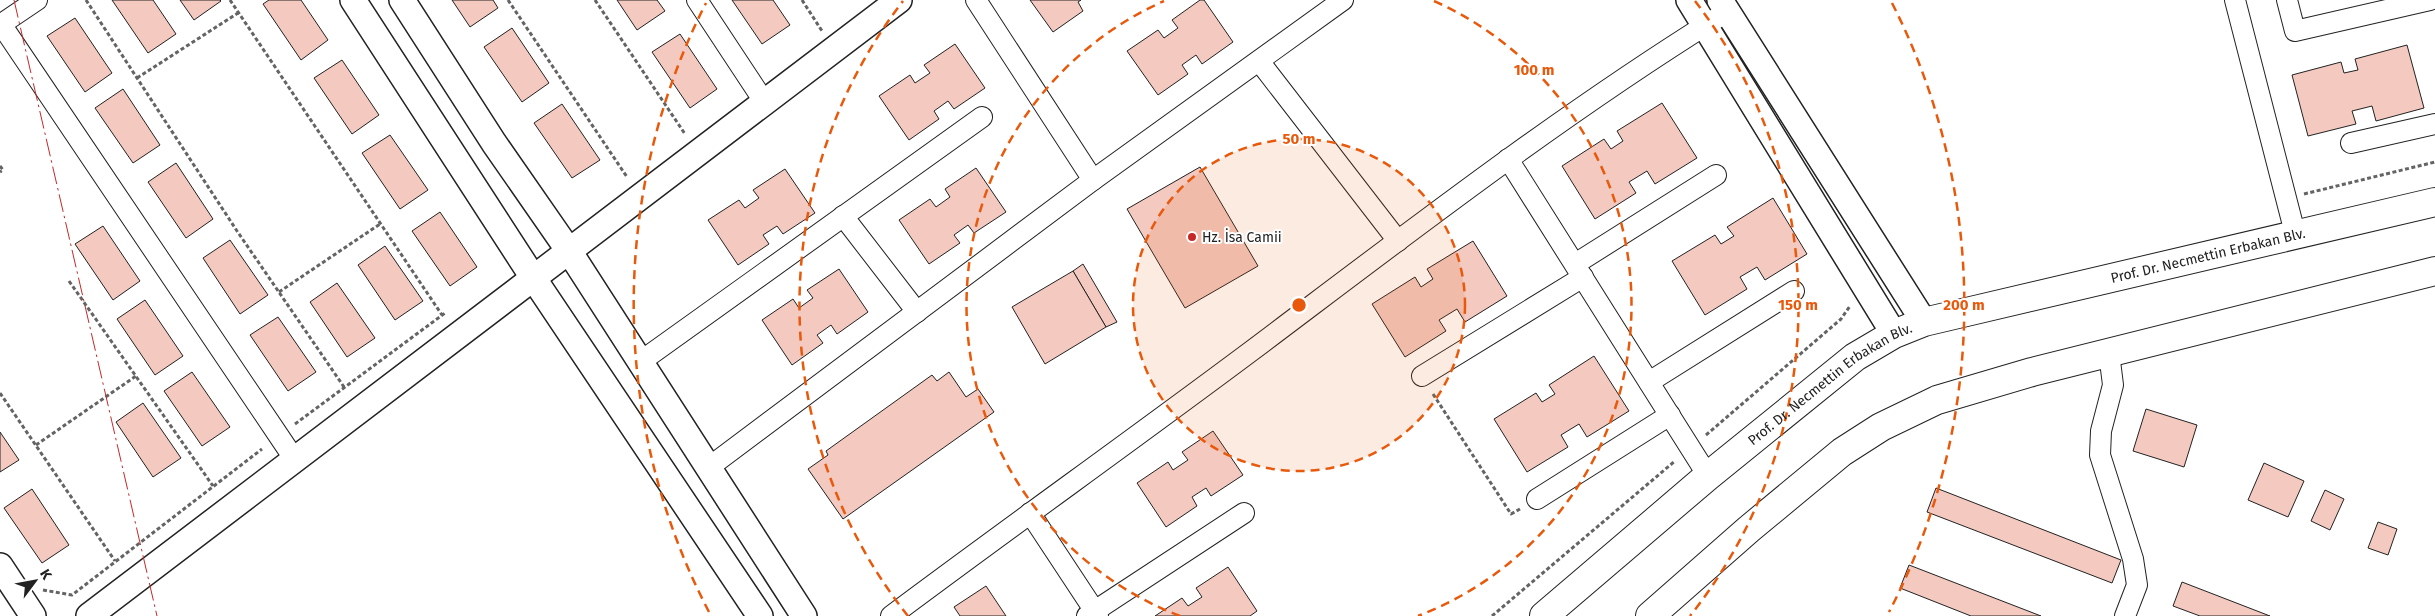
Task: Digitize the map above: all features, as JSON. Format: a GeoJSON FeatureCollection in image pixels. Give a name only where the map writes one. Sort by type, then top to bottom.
{"type":"FeatureCollection","features":[{"type":"Feature","properties":{"kind":"main road","name":"Prof. Dr. Necmettin Erbakan Blv."},"geometry":{"type":"LineString","coordinates":[[1544,616],[1708,476],[1854,357],[1894,334],[1924,322],[2295,233],[2435,202]]}},
{"type":"Feature","properties":{"kind":"main road"},"geometry":{"type":"LineString","coordinates":[[1650,616],[1749,529],[1842,452],[1881,427],[1937,400],[2032,372],[2435,271]]}},
{"type":"Feature","properties":{"kind":"street"},"geometry":{"type":"LineString","coordinates":[[37,0],[1,25],[295,460]]}},
{"type":"Feature","properties":{"kind":"street"},"geometry":{"type":"LineString","coordinates":[[353,0],[534,279],[760,616]]}},
{"type":"Feature","properties":{"kind":"street"},"geometry":{"type":"LineString","coordinates":[[402,0],[494,143],[569,251],[804,616]]}},
{"type":"Feature","properties":{"kind":"street"},"geometry":{"type":"LineString","coordinates":[[697,0],[765,103]]}},
{"type":"Feature","properties":{"kind":"street"},"geometry":{"type":"LineString","coordinates":[[89,616],[899,0]]}},
{"type":"Feature","properties":{"kind":"street"},"geometry":{"type":"LineString","coordinates":[[976,0],[1093,180]]}},
{"type":"Feature","properties":{"kind":"street"},"geometry":{"type":"LineString","coordinates":[[708,468],[1093,180],[1343,0]]}},
{"type":"Feature","properties":{"kind":"street"},"geometry":{"type":"LineString","coordinates":[[1689,0],[1894,334]]}},
{"type":"Feature","properties":{"kind":"street"},"geometry":{"type":"LineString","coordinates":[[2235,0],[2295,233]]}},
{"type":"Feature","properties":{"kind":"street"},"geometry":{"type":"LineString","coordinates":[[2288,0],[2295,32],[2430,0]]}},
{"type":"Feature","properties":{"kind":"street"},"geometry":{"type":"LineString","coordinates":[[891,616],[1030,512],[1114,454],[1508,159],[1705,26],[1724,6],[1924,322]]}},
{"type":"Feature","properties":{"kind":"street"},"geometry":{"type":"LineString","coordinates":[[1259,61],[1398,241]]}},
{"type":"Feature","properties":{"kind":"street"},"geometry":{"type":"LineString","coordinates":[[640,362],[982,117]]}},
{"type":"Feature","properties":{"kind":"street"},"geometry":{"type":"LineString","coordinates":[[2351,143],[2435,124]]}},
{"type":"Feature","properties":{"kind":"street"},"geometry":{"type":"LineString","coordinates":[[1508,159],[1708,476]]}},
{"type":"Feature","properties":{"kind":"street"},"geometry":{"type":"LineString","coordinates":[[1422,376],[1716,175]]}},
{"type":"Feature","properties":{"kind":"street"},"geometry":{"type":"LineString","coordinates":[[843,216],[917,312]]}},
{"type":"Feature","properties":{"kind":"street"},"geometry":{"type":"LineString","coordinates":[[1649,382],[1794,291]]}},
{"type":"Feature","properties":{"kind":"street"},"geometry":{"type":"LineString","coordinates":[[2109,353],[2113,385],[2101,431],[2100,455],[2133,559],[2137,585],[2125,616]]}},
{"type":"Feature","properties":{"kind":"street"},"geometry":{"type":"LineString","coordinates":[[1537,499],[1670,415]]}},
{"type":"Feature","properties":{"kind":"street"},"geometry":{"type":"LineString","coordinates":[[1030,512],[1093,614],[1244,513]]}},
{"type":"Feature","properties":{"kind":"street"},"geometry":{"type":"LineString","coordinates":[[0,566],[33,616]]}},
{"type":"Feature","properties":{"kind":"path"},"geometry":{"type":"LineString","coordinates":[[86,0],[344,387]]}},
{"type":"Feature","properties":{"kind":"path"},"geometry":{"type":"LineString","coordinates":[[230,0],[442,315]]}},
{"type":"Feature","properties":{"kind":"path"},"geometry":{"type":"LineString","coordinates":[[508,0],[627,177]]}},
{"type":"Feature","properties":{"kind":"path"},"geometry":{"type":"LineString","coordinates":[[594,0],[685,134]]}},
{"type":"Feature","properties":{"kind":"path"},"geometry":{"type":"LineString","coordinates":[[802,0],[822,32]]}},
{"type":"Feature","properties":{"kind":"path"},"geometry":{"type":"LineString","coordinates":[[137,78],[238,13]]}},
{"type":"Feature","properties":{"kind":"path"},"geometry":{"type":"LineString","coordinates":[[2286,198],[2435,162]]}},
{"type":"Feature","properties":{"kind":"path"},"geometry":{"type":"LineString","coordinates":[[0,166],[3,170],[0,172]]}},
{"type":"Feature","properties":{"kind":"path"},"geometry":{"type":"LineString","coordinates":[[279,292],[380,224]]}},
{"type":"Feature","properties":{"kind":"path"},"geometry":{"type":"LineString","coordinates":[[69,281],[213,486]]}},
{"type":"Feature","properties":{"kind":"path"},"geometry":{"type":"LineString","coordinates":[[1492,616],[1841,319],[1850,307],[1851,298]]}},
{"type":"Feature","properties":{"kind":"path"},"geometry":{"type":"LineString","coordinates":[[34,588],[72,594],[279,436],[450,309]]}},
{"type":"Feature","properties":{"kind":"path"},"geometry":{"type":"LineString","coordinates":[[36,445],[136,376]]}},
{"type":"Feature","properties":{"kind":"path"},"geometry":{"type":"LineString","coordinates":[[1422,376],[1510,514],[1537,499]]}},
{"type":"Feature","properties":{"kind":"path"},"geometry":{"type":"LineString","coordinates":[[0,393],[115,561]]}},
{"type":"Feature","properties":{"kind":"building"},"geometry":{"type":"Polygon","coordinates":[[[112,0],[153,0],[176,34],[148,53],[112,0]]]}},
{"type":"Feature","properties":{"kind":"building"},"geometry":{"type":"Polygon","coordinates":[[[180,0],[220,0],[221,1],[194,20],[180,0]]]}},
{"type":"Feature","properties":{"kind":"building"},"geometry":{"type":"Polygon","coordinates":[[[269,0],[301,0],[328,40],[301,60],[263,4],[269,0]]]}},
{"type":"Feature","properties":{"kind":"building"},"geometry":{"type":"Polygon","coordinates":[[[452,0],[493,0],[498,8],[470,27],[452,0]]]}},
{"type":"Feature","properties":{"kind":"building"},"geometry":{"type":"Polygon","coordinates":[[[617,0],[657,0],[665,11],[637,30],[617,0]]]}},
{"type":"Feature","properties":{"kind":"building"},"geometry":{"type":"Polygon","coordinates":[[[732,0],[773,0],[790,25],[762,44],[732,0]]]}},
{"type":"Feature","properties":{"kind":"building"},"geometry":{"type":"Polygon","coordinates":[[[1030,0],[1081,0],[1078,2],[1083,11],[1053,32],[1030,0]]]}},
{"type":"Feature","properties":{"kind":"building"},"geometry":{"type":"Polygon","coordinates":[[[1200,0],[1204,0],[1233,42],[1202,64],[1196,55],[1182,65],[1188,74],[1158,95],[1127,51],[1158,30],[1164,38],[1178,28],[1172,20],[1200,0]]]}},
{"type":"Feature","properties":{"kind":"building"},"geometry":{"type":"Polygon","coordinates":[[[75,18],[112,73],[85,92],[47,36],[75,18]]]}},
{"type":"Feature","properties":{"kind":"building"},"geometry":{"type":"Polygon","coordinates":[[[512,28],[549,83],[522,102],[484,47],[512,28]]]}},
{"type":"Feature","properties":{"kind":"building"},"geometry":{"type":"Polygon","coordinates":[[[680,34],[717,89],[690,108],[652,52],[680,34]]]}},
{"type":"Feature","properties":{"kind":"building"},"geometry":{"type":"Polygon","coordinates":[[[955,44],[985,88],[954,109],[948,101],[934,111],[939,119],[909,140],[879,96],[910,75],[915,83],[930,73],[924,65],[955,44]]]}},
{"type":"Feature","properties":{"kind":"building"},"geometry":{"type":"Polygon","coordinates":[[[2407,45],[2424,108],[2376,121],[2372,106],[2352,111],[2356,124],[2308,136],[2292,75],[2341,62],[2344,73],[2358,70],[2355,59],[2407,45]]]}},
{"type":"Feature","properties":{"kind":"building"},"geometry":{"type":"Polygon","coordinates":[[[342,60],[379,115],[352,134],[314,78],[342,60]]]}},
{"type":"Feature","properties":{"kind":"building"},"geometry":{"type":"Polygon","coordinates":[[[123,89],[160,145],[133,163],[95,108],[123,89]]]}},
{"type":"Feature","properties":{"kind":"building"},"geometry":{"type":"Polygon","coordinates":[[[1662,103],[1697,158],[1655,184],[1647,171],[1629,182],[1636,193],[1595,219],[1562,166],[1604,139],[1611,149],[1623,141],[1617,131],[1662,103]]]}},
{"type":"Feature","properties":{"kind":"building"},"geometry":{"type":"Polygon","coordinates":[[[562,104],[600,160],[572,178],[534,123],[562,104]]]}},
{"type":"Feature","properties":{"kind":"building"},"geometry":{"type":"Polygon","coordinates":[[[390,135],[428,190],[400,209],[362,153],[390,135]]]}},
{"type":"Feature","properties":{"kind":"building"},"geometry":{"type":"Polygon","coordinates":[[[176,163],[213,219],[186,238],[148,182],[176,163]]]}},
{"type":"Feature","properties":{"kind":"building","name":"Hz. İsa Camii"},"geometry":{"type":"Polygon","coordinates":[[[1200,167],[1258,266],[1185,308],[1127,209],[1200,167]]]}},
{"type":"Feature","properties":{"kind":"building"},"geometry":{"type":"Polygon","coordinates":[[[976,168],[1006,212],[974,233],[968,225],[954,235],[960,243],[929,264],[899,220],[930,199],[936,207],[950,197],[945,189],[976,168]]]}},
{"type":"Feature","properties":{"kind":"building"},"geometry":{"type":"Polygon","coordinates":[[[785,169],[815,213],[783,234],[777,226],[763,235],[769,244],[738,265],[708,220],[739,200],[745,208],[759,198],[753,190],[785,169]]]}},
{"type":"Feature","properties":{"kind":"building"},"geometry":{"type":"Polygon","coordinates":[[[1773,198],[1807,254],[1765,280],[1757,267],[1740,277],[1747,289],[1705,315],[1672,261],[1715,235],[1721,244],[1734,236],[1727,227],[1773,198]]]}},
{"type":"Feature","properties":{"kind":"building"},"geometry":{"type":"Polygon","coordinates":[[[440,212],[477,267],[450,286],[412,231],[440,212]]]}},
{"type":"Feature","properties":{"kind":"building"},"geometry":{"type":"Polygon","coordinates":[[[103,226],[140,281],[113,300],[75,244],[103,226]]]}},
{"type":"Feature","properties":{"kind":"building"},"geometry":{"type":"Polygon","coordinates":[[[230,240],[268,295],[240,314],[203,258],[230,240]]]}},
{"type":"Feature","properties":{"kind":"building"},"geometry":{"type":"Polygon","coordinates":[[[1473,241],[1507,296],[1465,322],[1457,309],[1439,320],[1446,331],[1405,357],[1372,304],[1415,277],[1421,287],[1433,279],[1427,269],[1473,241]]]}},
{"type":"Feature","properties":{"kind":"building"},"geometry":{"type":"Polygon","coordinates":[[[385,246],[423,301],[395,320],[358,265],[385,246]]]}},
{"type":"Feature","properties":{"kind":"building"},"geometry":{"type":"Polygon","coordinates":[[[1083,264],[1117,322],[1106,327],[1073,271],[1083,264]]]}},
{"type":"Feature","properties":{"kind":"building"},"geometry":{"type":"Polygon","coordinates":[[[839,269],[868,312],[837,334],[831,325],[817,335],[823,343],[792,365],[762,320],[793,299],[799,308],[813,298],[807,290],[839,269]]]}},
{"type":"Feature","properties":{"kind":"building"},"geometry":{"type":"Polygon","coordinates":[[[1073,271],[1106,327],[1045,364],[1012,307],[1073,271]]]}},
{"type":"Feature","properties":{"kind":"building"},"geometry":{"type":"Polygon","coordinates":[[[337,283],[375,338],[347,357],[310,302],[337,283]]]}},
{"type":"Feature","properties":{"kind":"building"},"geometry":{"type":"Polygon","coordinates":[[[145,300],[183,356],[155,375],[117,319],[145,300]]]}},
{"type":"Feature","properties":{"kind":"building"},"geometry":{"type":"Polygon","coordinates":[[[278,317],[316,372],[288,391],[250,335],[278,317]]]}},
{"type":"Feature","properties":{"kind":"building"},"geometry":{"type":"Polygon","coordinates":[[[1594,356],[1629,411],[1587,437],[1579,424],[1561,435],[1568,447],[1527,472],[1494,419],[1536,393],[1542,402],[1555,394],[1549,385],[1594,356]]]}},
{"type":"Feature","properties":{"kind":"building"},"geometry":{"type":"Polygon","coordinates":[[[192,372],[230,427],[202,446],[164,391],[192,372]]]}},
{"type":"Feature","properties":{"kind":"building"},"geometry":{"type":"Polygon","coordinates":[[[949,372],[966,397],[978,389],[994,412],[843,519],[808,469],[828,455],[826,451],[932,375],[937,381],[949,372]]]}},
{"type":"Feature","properties":{"kind":"building"},"geometry":{"type":"Polygon","coordinates":[[[143,403],[181,458],[153,477],[116,422],[143,403]]]}},
{"type":"Feature","properties":{"kind":"building"},"geometry":{"type":"Polygon","coordinates":[[[2146,409],[2197,425],[2184,467],[2133,451],[2146,409]]]}},
{"type":"Feature","properties":{"kind":"building"},"geometry":{"type":"Polygon","coordinates":[[[1213,431],[1243,475],[1211,496],[1206,488],[1192,497],[1197,506],[1166,527],[1137,483],[1168,462],[1173,470],[1188,460],[1182,452],[1213,431]]]}},
{"type":"Feature","properties":{"kind":"building"},"geometry":{"type":"Polygon","coordinates":[[[0,432],[19,460],[0,472],[0,432]]]}},
{"type":"Feature","properties":{"kind":"building"},"geometry":{"type":"Polygon","coordinates":[[[2264,463],[2304,481],[2288,517],[2248,500],[2264,463]]]}},
{"type":"Feature","properties":{"kind":"building"},"geometry":{"type":"Polygon","coordinates":[[[1936,488],[2121,560],[2112,583],[1927,512],[1936,488]]]}},
{"type":"Feature","properties":{"kind":"building"},"geometry":{"type":"Polygon","coordinates":[[[32,489],[69,545],[42,563],[4,508],[32,489]]]}},
{"type":"Feature","properties":{"kind":"building"},"geometry":{"type":"Polygon","coordinates":[[[2325,490],[2344,499],[2330,530],[2311,521],[2325,490]]]}},
{"type":"Feature","properties":{"kind":"building"},"geometry":{"type":"Polygon","coordinates":[[[2378,522],[2397,529],[2388,555],[2368,548],[2378,522]]]}},
{"type":"Feature","properties":{"kind":"building"},"geometry":{"type":"Polygon","coordinates":[[[1909,565],[2041,616],[1971,616],[1900,588],[1909,565]]]}},
{"type":"Feature","properties":{"kind":"building"},"geometry":{"type":"Polygon","coordinates":[[[1228,567],[1257,611],[1250,616],[1155,616],[1182,598],[1188,606],[1202,597],[1196,588],[1228,567]]]}},
{"type":"Feature","properties":{"kind":"building"},"geometry":{"type":"Polygon","coordinates":[[[2182,582],[2270,616],[2200,616],[2173,606],[2182,582]]]}},
{"type":"Feature","properties":{"kind":"building"},"geometry":{"type":"Polygon","coordinates":[[[986,586],[1006,616],[960,616],[954,607],[986,586]]]}},
{"type":"Feature","properties":{"kind":"power"},"geometry":{"type":"LineString","coordinates":[[14,0],[157,616]]}},
{"type":"Feature","properties":{"kind":"place","name":"Hz. İsa Camii"},"geometry":{"type":"Point","coordinates":[1192,237]}}]}
